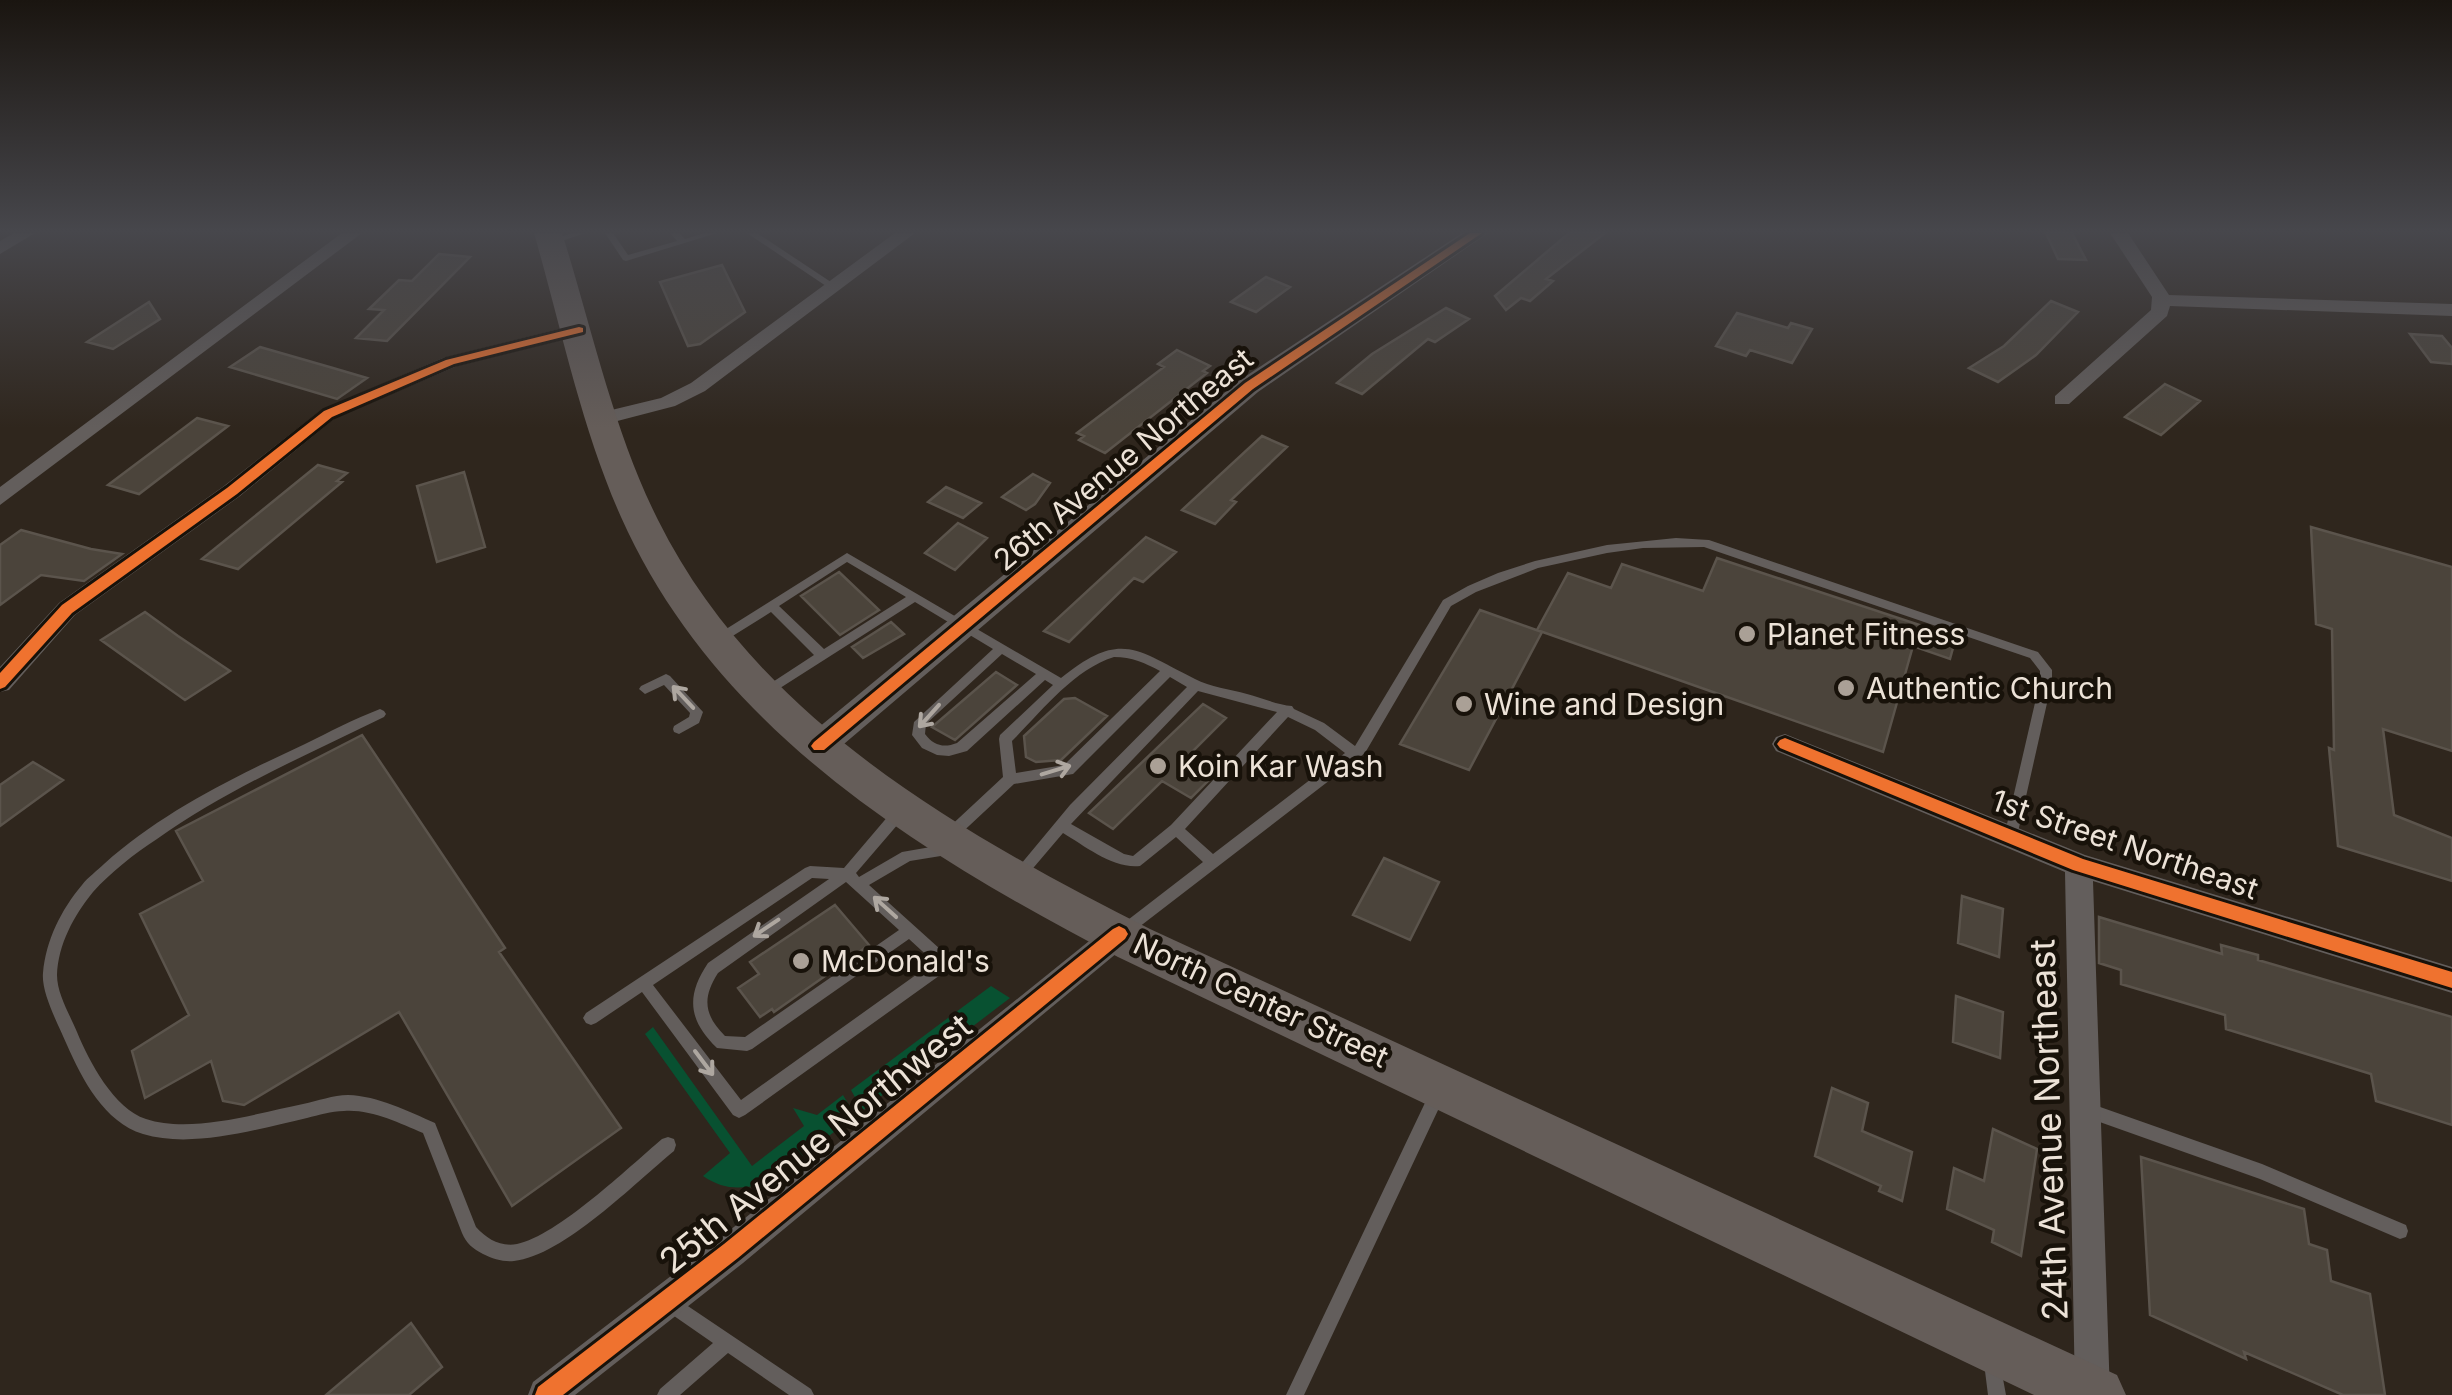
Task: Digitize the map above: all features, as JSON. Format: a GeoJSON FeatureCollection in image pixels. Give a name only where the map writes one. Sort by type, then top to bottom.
{"type":"FeatureCollection","features":[{"type":"Feature","properties":{"kind":"main road","name":"North Center Street"},"geometry":{"type":"LineString","coordinates":[[573,298],[620,480],[650,547],[717,641],[764,693],[819,746],[901,810],[955,845],[1119,934],[1442,1084],[1994,1370],[2094,1394]]}},
{"type":"Feature","properties":{"kind":"street"},"geometry":{"type":"LineString","coordinates":[[0,498],[266,298]]}},
{"type":"Feature","properties":{"kind":"street"},"geometry":{"type":"LineString","coordinates":[[602,419],[684,395],[816,298]]}},
{"type":"Feature","properties":{"kind":"street","name":"26th Avenue Northeast"},"geometry":{"type":"LineString","coordinates":[[819,746],[1250,386],[1380,298]]}},
{"type":"Feature","properties":{"kind":"street"},"geometry":{"type":"LineString","coordinates":[[2062,400],[2160,312],[2162,300],[2452,310]]}},
{"type":"Feature","properties":{"kind":"street"},"geometry":{"type":"LineString","coordinates":[[0,683],[67,610],[336,410],[417,379],[581,338]]}},
{"type":"Feature","properties":{"kind":"street","name":"1st Street Northeast"},"geometry":{"type":"LineString","coordinates":[[1785,744],[2079,865],[2452,980]]}},
{"type":"Feature","properties":{"kind":"street","name":"24th Avenue Northeast"},"geometry":{"type":"LineString","coordinates":[[2079,865],[2094,1394]]}},
{"type":"Feature","properties":{"kind":"street","name":"25th Avenue Northwest"},"geometry":{"type":"LineString","coordinates":[[546,1395],[1119,934]]}},
{"type":"Feature","properties":{"kind":"lane"},"geometry":{"type":"LineString","coordinates":[[1119,934],[1355,754],[1448,603],[1467,590],[1559,560],[1649,544],[1704,543],[2002,640],[2042,662],[2046,681],[2011,837]]}},
{"type":"Feature","properties":{"kind":"lane"},"geometry":{"type":"LineString","coordinates":[[717,641],[847,557],[911,599],[1062,684]]}},
{"type":"Feature","properties":{"kind":"lane"},"geometry":{"type":"LineString","coordinates":[[764,693],[911,599]]}},
{"type":"Feature","properties":{"kind":"lane"},"geometry":{"type":"LineString","coordinates":[[772,606],[822,655]]}},
{"type":"Feature","properties":{"kind":"lane"},"geometry":{"type":"LineString","coordinates":[[1000,649],[920,722],[918,735],[925,744],[946,752],[962,747],[1044,674]]}},
{"type":"Feature","properties":{"kind":"lane"},"geometry":{"type":"LineString","coordinates":[[1010,779],[1004,739],[1094,656],[1131,651],[1196,686],[1288,709],[1330,729],[1355,754]]}},
{"type":"Feature","properties":{"kind":"lane"},"geometry":{"type":"LineString","coordinates":[[910,930],[760,1037],[738,1047],[717,1040],[702,1020],[698,1002],[713,968],[853,879],[908,856],[955,845],[1010,779],[1068,770],[1168,671]]}},
{"type":"Feature","properties":{"kind":"lane"},"geometry":{"type":"LineString","coordinates":[[645,689],[668,680],[697,712],[697,718],[679,728]]}},
{"type":"Feature","properties":{"kind":"lane"},"geometry":{"type":"LineString","coordinates":[[1016,879],[1196,686]]}},
{"type":"Feature","properties":{"kind":"lane"},"geometry":{"type":"LineString","coordinates":[[1062,826],[1121,859],[1135,862],[1176,830],[1288,709]]}},
{"type":"Feature","properties":{"kind":"lane"},"geometry":{"type":"LineString","coordinates":[[380,714],[182,814],[130,848],[93,880],[62,920],[50,976],[70,1036],[108,1100],[139,1126],[179,1132],[347,1102],[399,1114],[429,1128],[470,1233],[479,1244],[517,1253],[543,1243],[668,1145]]}},
{"type":"Feature","properties":{"kind":"lane"},"geometry":{"type":"LineString","coordinates":[[853,879],[901,810]]}},
{"type":"Feature","properties":{"kind":"lane"},"geometry":{"type":"LineString","coordinates":[[1176,830],[1212,862]]}},
{"type":"Feature","properties":{"kind":"lane"},"geometry":{"type":"LineString","coordinates":[[591,1018],[810,872],[853,879],[945,962],[739,1110],[645,985]]}},
{"type":"Feature","properties":{"kind":"lane"},"geometry":{"type":"LineString","coordinates":[[1295,1395],[1442,1084]]}},
{"type":"Feature","properties":{"kind":"lane"},"geometry":{"type":"LineString","coordinates":[[2084,1110],[2262,1172],[2400,1231]]}},
{"type":"Feature","properties":{"kind":"lane"},"geometry":{"type":"LineString","coordinates":[[667,1301],[805,1395]]}},
{"type":"Feature","properties":{"kind":"lane"},"geometry":{"type":"LineString","coordinates":[[666,1395],[726,1342]]}},
{"type":"Feature","properties":{"kind":"green space"},"geometry":{"type":"Polygon","coordinates":[[[991,986],[1010,998],[767,1183],[750,1187],[726,1186],[703,1176],[730,1153],[645,1034],[653,1027],[752,1166],[804,1126],[793,1108],[817,1115],[843,1095],[849,1105],[857,1101],[851,1090],[991,986]]]}},
{"type":"Feature","properties":{"kind":"building"},"geometry":{"type":"Polygon","coordinates":[[[380,298],[429,298],[387,341],[356,338],[384,310],[369,309],[380,298]]]}},
{"type":"Feature","properties":{"kind":"building"},"geometry":{"type":"Polygon","coordinates":[[[667,298],[738,298],[745,312],[700,344],[688,346],[667,298]]]}},
{"type":"Feature","properties":{"kind":"building"},"geometry":{"type":"Polygon","coordinates":[[[1236,298],[1275,298],[1256,312],[1231,302],[1236,298]]]}},
{"type":"Feature","properties":{"kind":"building"},"geometry":{"type":"Polygon","coordinates":[[[1497,298],[1521,298],[1506,310],[1497,298]]]}},
{"type":"Feature","properties":{"kind":"building"},"geometry":{"type":"Polygon","coordinates":[[[2051,301],[2078,312],[2036,355],[1998,382],[1969,368],[2004,346],[2051,301]]]}},
{"type":"Feature","properties":{"kind":"building"},"geometry":{"type":"Polygon","coordinates":[[[149,302],[160,319],[113,349],[87,342],[149,302]]]}},
{"type":"Feature","properties":{"kind":"building"},"geometry":{"type":"Polygon","coordinates":[[[1446,308],[1469,319],[1435,342],[1428,339],[1362,394],[1337,383],[1372,354],[1446,308]]]}},
{"type":"Feature","properties":{"kind":"building"},"geometry":{"type":"Polygon","coordinates":[[[1737,313],[1788,328],[1791,323],[1812,329],[1792,363],[1750,350],[1746,356],[1716,346],[1737,313]]]}},
{"type":"Feature","properties":{"kind":"building"},"geometry":{"type":"Polygon","coordinates":[[[2410,334],[2442,336],[2452,348],[2452,364],[2431,362],[2410,334]]]}},
{"type":"Feature","properties":{"kind":"building"},"geometry":{"type":"Polygon","coordinates":[[[260,347],[367,378],[337,399],[230,367],[260,347]]]}},
{"type":"Feature","properties":{"kind":"building"},"geometry":{"type":"Polygon","coordinates":[[[1177,350],[1210,366],[1203,371],[1207,373],[1105,453],[1079,440],[1084,436],[1077,433],[1164,367],[1158,364],[1177,350]]]}},
{"type":"Feature","properties":{"kind":"building"},"geometry":{"type":"Polygon","coordinates":[[[2165,384],[2200,401],[2161,435],[2125,417],[2165,384]]]}},
{"type":"Feature","properties":{"kind":"building"},"geometry":{"type":"Polygon","coordinates":[[[197,418],[228,426],[139,494],[108,485],[197,418]]]}},
{"type":"Feature","properties":{"kind":"building"},"geometry":{"type":"Polygon","coordinates":[[[1262,436],[1287,447],[1231,500],[1236,502],[1215,524],[1182,510],[1262,436]]]}},
{"type":"Feature","properties":{"kind":"building"},"geometry":{"type":"Polygon","coordinates":[[[318,465],[347,473],[337,481],[342,482],[238,569],[202,559],[318,465]]]}},
{"type":"Feature","properties":{"kind":"building"},"geometry":{"type":"Polygon","coordinates":[[[464,472],[485,547],[437,562],[417,486],[464,472]]]}},
{"type":"Feature","properties":{"kind":"building"},"geometry":{"type":"Polygon","coordinates":[[[1033,474],[1050,483],[1035,504],[1026,510],[1002,497],[1033,474]]]}},
{"type":"Feature","properties":{"kind":"building"},"geometry":{"type":"Polygon","coordinates":[[[946,487],[981,503],[963,518],[928,502],[946,487]]]}},
{"type":"Feature","properties":{"kind":"building"},"geometry":{"type":"Polygon","coordinates":[[[958,523],[987,538],[955,570],[925,553],[958,523]]]}},
{"type":"Feature","properties":{"kind":"building"},"geometry":{"type":"Polygon","coordinates":[[[2311,527],[2452,567],[2452,751],[2383,729],[2394,815],[2452,838],[2452,881],[2338,846],[2329,748],[2334,750],[2332,629],[2316,624],[2311,527]]]}},
{"type":"Feature","properties":{"kind":"building"},"geometry":{"type":"Polygon","coordinates":[[[21,530],[122,554],[84,581],[41,575],[0,605],[0,545],[21,530]]]}},
{"type":"Feature","properties":{"kind":"building"},"geometry":{"type":"Polygon","coordinates":[[[1146,537],[1176,552],[1143,582],[1134,578],[1069,642],[1044,631],[1146,537]]]}},
{"type":"Feature","properties":{"kind":"building"},"geometry":{"type":"Polygon","coordinates":[[[1717,558],[1956,637],[1950,659],[1913,646],[1883,752],[1537,630],[1568,573],[1611,588],[1622,564],[1703,591],[1717,558]]]}},
{"type":"Feature","properties":{"kind":"building"},"geometry":{"type":"Polygon","coordinates":[[[839,572],[879,610],[840,635],[801,596],[839,572]]]}},
{"type":"Feature","properties":{"kind":"building"},"geometry":{"type":"Polygon","coordinates":[[[1480,610],[1542,632],[1469,770],[1400,744],[1480,610]]]}},
{"type":"Feature","properties":{"kind":"building"},"geometry":{"type":"Polygon","coordinates":[[[145,612],[230,671],[185,700],[101,640],[145,612]]]}},
{"type":"Feature","properties":{"kind":"building"},"geometry":{"type":"Polygon","coordinates":[[[891,622],[904,634],[863,658],[852,647],[891,622]]]}},
{"type":"Feature","properties":{"kind":"building"},"geometry":{"type":"Polygon","coordinates":[[[996,672],[1017,685],[955,740],[932,727],[996,672]]]}},
{"type":"Feature","properties":{"kind":"building"},"geometry":{"type":"Polygon","coordinates":[[[1075,698],[1107,716],[1061,760],[1036,762],[1026,757],[1024,736],[1064,699],[1075,698]]]}},
{"type":"Feature","properties":{"kind":"building","name":"Koin Kar Wash"},"geometry":{"type":"Polygon","coordinates":[[[1203,704],[1226,718],[1180,764],[1208,781],[1191,798],[1162,781],[1113,829],[1089,813],[1203,704]]]}},
{"type":"Feature","properties":{"kind":"building"},"geometry":{"type":"Polygon","coordinates":[[[362,735],[505,948],[499,952],[621,1128],[512,1206],[399,1012],[244,1105],[223,1101],[211,1061],[145,1098],[132,1051],[189,1015],[140,914],[203,881],[176,831],[362,735]]]}},
{"type":"Feature","properties":{"kind":"building"},"geometry":{"type":"Polygon","coordinates":[[[33,762],[63,780],[0,826],[0,785],[33,762]]]}},
{"type":"Feature","properties":{"kind":"building"},"geometry":{"type":"Polygon","coordinates":[[[1384,858],[1439,882],[1410,940],[1353,915],[1384,858]]]}},
{"type":"Feature","properties":{"kind":"building"},"geometry":{"type":"Polygon","coordinates":[[[1962,896],[2003,909],[1999,957],[1958,943],[1962,896]]]}},
{"type":"Feature","properties":{"kind":"building","name":"McDonald's"},"geometry":{"type":"Polygon","coordinates":[[[835,905],[869,945],[774,1012],[772,1009],[760,1017],[738,988],[759,974],[750,962],[835,905]]]}},
{"type":"Feature","properties":{"kind":"building"},"geometry":{"type":"Polygon","coordinates":[[[2099,917],[2222,954],[2221,945],[2258,955],[2258,960],[2452,1017],[2452,1125],[2376,1101],[2371,1074],[2226,1029],[2225,1015],[2121,984],[2121,970],[2099,963],[2099,917]]]}},
{"type":"Feature","properties":{"kind":"building"},"geometry":{"type":"Polygon","coordinates":[[[1956,996],[2003,1012],[2000,1058],[1953,1042],[1956,996]]]}},
{"type":"Feature","properties":{"kind":"building"},"geometry":{"type":"Polygon","coordinates":[[[1832,1088],[1868,1103],[1862,1131],[1912,1152],[1902,1201],[1879,1191],[1881,1186],[1815,1156],[1832,1088]]]}},
{"type":"Feature","properties":{"kind":"building"},"geometry":{"type":"Polygon","coordinates":[[[1993,1129],[2037,1149],[2021,1256],[1992,1242],[1994,1230],[1947,1209],[1954,1168],[1984,1181],[1993,1129]]]}},
{"type":"Feature","properties":{"kind":"building"},"geometry":{"type":"Polygon","coordinates":[[[2141,1157],[2304,1209],[2309,1244],[2327,1250],[2331,1281],[2370,1294],[2385,1395],[2343,1395],[2244,1352],[2246,1359],[2150,1315],[2141,1157]]]}},
{"type":"Feature","properties":{"kind":"building"},"geometry":{"type":"Polygon","coordinates":[[[411,1323],[442,1367],[409,1395],[326,1395],[411,1323]]]}},
{"type":"Feature","properties":{"kind":"cycle path"},"geometry":{"type":"LineString","coordinates":[[819,746],[1249,386],[1380,298]]}},
{"type":"Feature","properties":{"kind":"cycle path"},"geometry":{"type":"LineString","coordinates":[[0,683],[67,609],[232,491],[328,414],[450,362],[579,330]]}},
{"type":"Feature","properties":{"kind":"cycle path"},"geometry":{"type":"LineString","coordinates":[[1785,744],[2079,865],[2452,980]]}},
{"type":"Feature","properties":{"kind":"cycle path"},"geometry":{"type":"LineString","coordinates":[[546,1395],[731,1251],[1119,934]]}},
{"type":"Feature","properties":{"kind":"place","name":"Planet Fitness"},"geometry":{"type":"Point","coordinates":[1747,634]}},
{"type":"Feature","properties":{"kind":"place","name":"Authentic Church"},"geometry":{"type":"Point","coordinates":[1846,688]}},
{"type":"Feature","properties":{"kind":"place","name":"Wine and Design"},"geometry":{"type":"Point","coordinates":[1464,704]}},
{"type":"Feature","properties":{"kind":"place","name":"Koin Kar Wash"},"geometry":{"type":"Point","coordinates":[1158,766]}},
{"type":"Feature","properties":{"kind":"place","name":"McDonald's"},"geometry":{"type":"Point","coordinates":[801,961]}}]}
